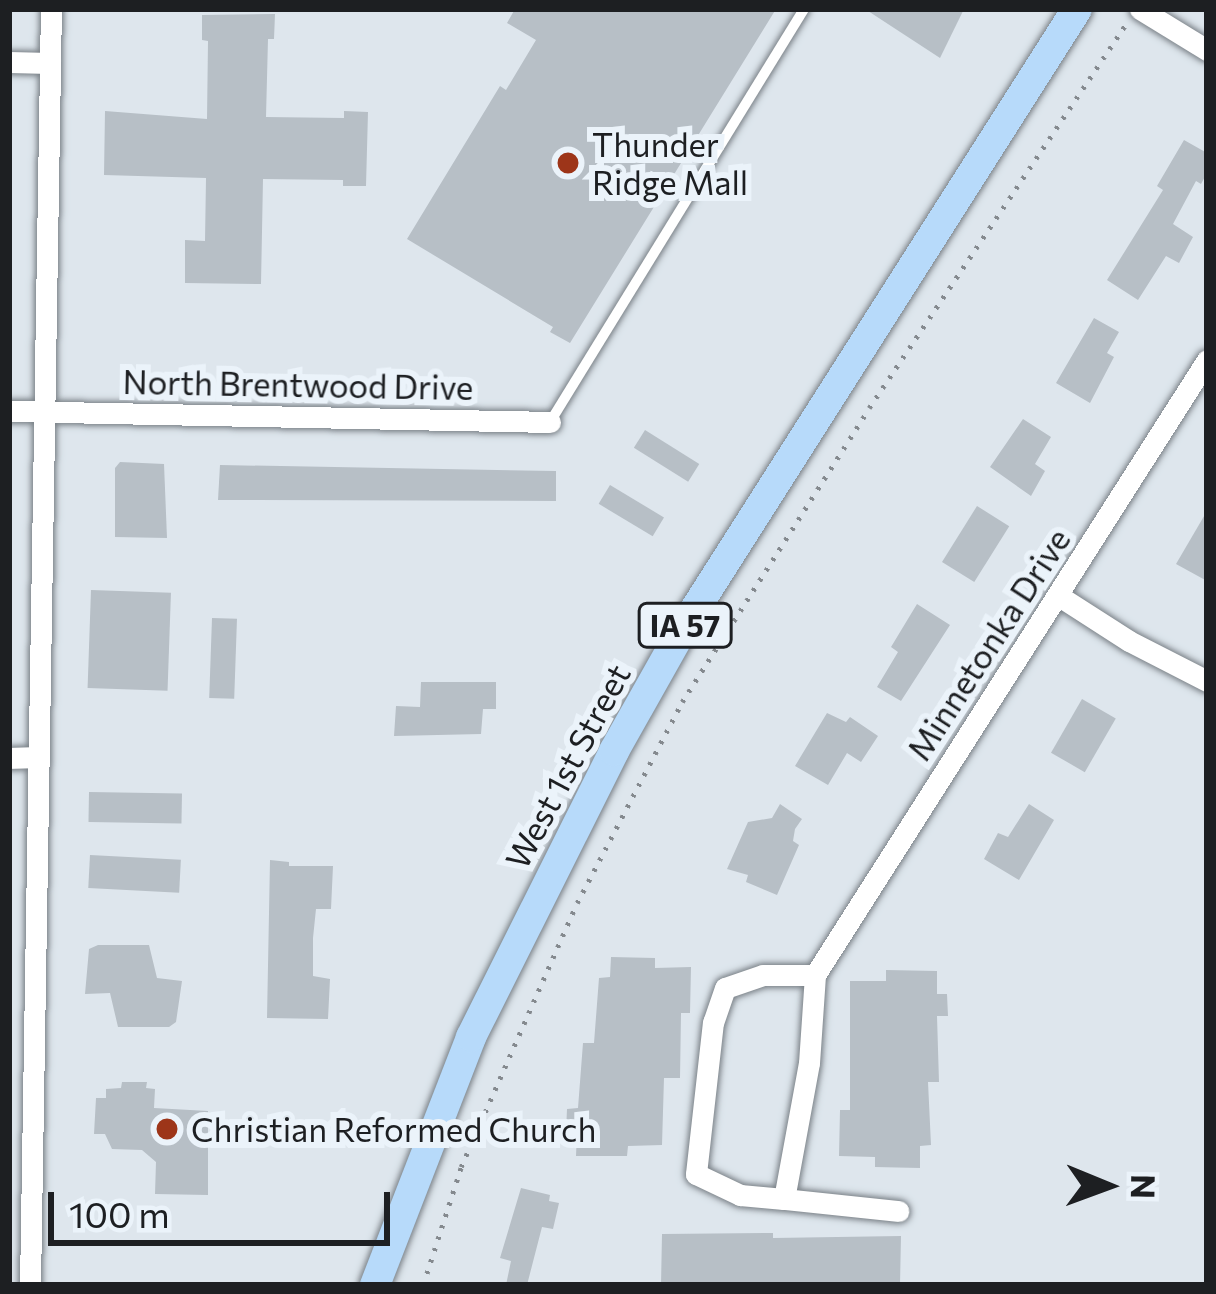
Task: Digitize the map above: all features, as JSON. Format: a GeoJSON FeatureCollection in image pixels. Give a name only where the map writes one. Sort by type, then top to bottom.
{"type":"FeatureCollection","features":[{"type":"Feature","properties":{"kind":"main road","name":"West 1st Street"},"geometry":{"type":"LineString","coordinates":[[375,1285],[471,1037],[614,751],[685,625],[1077,9]]}},
{"type":"Feature","properties":{"kind":"street"},"geometry":{"type":"LineString","coordinates":[[30,1285],[51,9]]}},
{"type":"Feature","properties":{"kind":"street"},"geometry":{"type":"LineString","coordinates":[[1138,9],[1207,50]]}},
{"type":"Feature","properties":{"kind":"street"},"geometry":{"type":"LineString","coordinates":[[9,62],[50,63]]}},
{"type":"Feature","properties":{"kind":"street","name":"Minnetonka Drive"},"geometry":{"type":"LineString","coordinates":[[819,969],[1207,360]]}},
{"type":"Feature","properties":{"kind":"street","name":"North Brentwood Drive"},"geometry":{"type":"LineString","coordinates":[[9,410],[550,422]]}},
{"type":"Feature","properties":{"kind":"street"},"geometry":{"type":"LineString","coordinates":[[1059,596],[1129,641],[1207,681]]}},
{"type":"Feature","properties":{"kind":"street"},"geometry":{"type":"LineString","coordinates":[[9,758],[37,758]]}},
{"type":"Feature","properties":{"kind":"street"},"geometry":{"type":"LineString","coordinates":[[784,1199],[809,1063],[819,969],[763,975],[725,988],[712,1022],[696,1174],[740,1195],[898,1211]]}},
{"type":"Feature","properties":{"kind":"lane"},"geometry":{"type":"LineString","coordinates":[[550,422],[804,9]]}},
{"type":"Feature","properties":{"kind":"path"},"geometry":{"type":"LineString","coordinates":[[423,1285],[460,1168],[577,903],[682,703],[869,408],[1138,9]]}},
{"type":"Feature","properties":{"kind":"building","name":"Thunder Ridge Mall"},"geometry":{"type":"Polygon","coordinates":[[[515,9],[776,9],[570,343],[550,332],[553,327],[407,239],[500,86],[506,90],[536,40],[507,23],[515,9]]]}},
{"type":"Feature","properties":{"kind":"building"},"geometry":{"type":"Polygon","coordinates":[[[865,9],[964,9],[940,58],[865,9]]]}},
{"type":"Feature","properties":{"kind":"building"},"geometry":{"type":"Polygon","coordinates":[[[275,14],[274,39],[268,39],[266,117],[344,118],[344,111],[368,112],[366,186],[343,186],[343,180],[263,179],[261,284],[185,283],[185,240],[205,241],[206,178],[104,175],[105,111],[207,119],[208,41],[202,40],[202,15],[275,14]]]}},
{"type":"Feature","properties":{"kind":"building"},"geometry":{"type":"Polygon","coordinates":[[[1184,140],[1207,153],[1207,173],[1201,184],[1196,181],[1173,224],[1193,237],[1179,263],[1166,256],[1138,300],[1107,280],[1163,190],[1157,186],[1184,140]]]}},
{"type":"Feature","properties":{"kind":"building"},"geometry":{"type":"Polygon","coordinates":[[[1094,318],[1119,332],[1107,353],[1114,357],[1090,403],[1056,383],[1094,318]]]}},
{"type":"Feature","properties":{"kind":"building"},"geometry":{"type":"Polygon","coordinates":[[[1023,419],[1051,437],[1035,464],[1045,471],[1031,496],[990,467],[1023,419]]]}},
{"type":"Feature","properties":{"kind":"building"},"geometry":{"type":"Polygon","coordinates":[[[645,430],[699,464],[688,482],[634,448],[645,430]]]}},
{"type":"Feature","properties":{"kind":"building"},"geometry":{"type":"Polygon","coordinates":[[[120,462],[164,464],[167,538],[115,537],[115,468],[120,462]]]}},
{"type":"Feature","properties":{"kind":"building"},"geometry":{"type":"Polygon","coordinates":[[[220,465],[556,471],[556,501],[218,500],[220,465]]]}},
{"type":"Feature","properties":{"kind":"building"},"geometry":{"type":"Polygon","coordinates":[[[610,485],[664,517],[653,536],[599,504],[610,485]]]}},
{"type":"Feature","properties":{"kind":"building"},"geometry":{"type":"Polygon","coordinates":[[[977,506],[1009,526],[974,582],[942,562],[977,506]]]}},
{"type":"Feature","properties":{"kind":"building"},"geometry":{"type":"Polygon","coordinates":[[[1207,511],[1207,581],[1176,564],[1207,511]]]}},
{"type":"Feature","properties":{"kind":"building"},"geometry":{"type":"Polygon","coordinates":[[[91,590],[171,593],[168,691],[88,688],[91,590]]]}},
{"type":"Feature","properties":{"kind":"building"},"geometry":{"type":"Polygon","coordinates":[[[917,604],[950,625],[901,701],[877,687],[898,652],[891,647],[917,604]]]}},
{"type":"Feature","properties":{"kind":"building"},"geometry":{"type":"Polygon","coordinates":[[[212,618],[237,619],[234,699],[209,698],[212,618]]]}},
{"type":"Feature","properties":{"kind":"building"},"geometry":{"type":"Polygon","coordinates":[[[421,682],[496,682],[496,709],[483,709],[481,734],[394,736],[396,706],[420,707],[421,682]]]}},
{"type":"Feature","properties":{"kind":"building"},"geometry":{"type":"Polygon","coordinates":[[[1082,699],[1116,718],[1085,772],[1051,753],[1082,699]]]}},
{"type":"Feature","properties":{"kind":"building"},"geometry":{"type":"Polygon","coordinates":[[[827,713],[846,722],[850,717],[878,736],[861,762],[847,753],[828,785],[795,766],[827,713]]]}},
{"type":"Feature","properties":{"kind":"building"},"geometry":{"type":"Polygon","coordinates":[[[89,792],[182,794],[181,824],[88,822],[89,792]]]}},
{"type":"Feature","properties":{"kind":"building"},"geometry":{"type":"Polygon","coordinates":[[[780,804],[802,819],[793,841],[799,845],[777,895],[746,882],[748,875],[727,869],[748,822],[772,818],[780,804]]]}},
{"type":"Feature","properties":{"kind":"building"},"geometry":{"type":"Polygon","coordinates":[[[1029,804],[1054,820],[1019,880],[984,859],[998,833],[1008,837],[1029,804]]]}},
{"type":"Feature","properties":{"kind":"building"},"geometry":{"type":"Polygon","coordinates":[[[90,855],[181,860],[179,893],[88,888],[90,855]]]}},
{"type":"Feature","properties":{"kind":"building"},"geometry":{"type":"Polygon","coordinates":[[[270,860],[289,862],[289,866],[333,866],[331,909],[316,909],[313,938],[313,976],[330,979],[328,1019],[267,1018],[270,860]]]}},
{"type":"Feature","properties":{"kind":"building"},"geometry":{"type":"Polygon","coordinates":[[[149,945],[157,978],[182,981],[176,1022],[169,1027],[118,1027],[110,993],[85,994],[89,949],[149,945]]]}},
{"type":"Feature","properties":{"kind":"building"},"geometry":{"type":"Polygon","coordinates":[[[611,957],[655,958],[655,968],[691,967],[690,1013],[681,1013],[680,1078],[664,1078],[662,1145],[628,1146],[627,1156],[576,1156],[577,1132],[566,1132],[567,1109],[578,1108],[583,1043],[594,1043],[599,978],[610,977],[611,957]]]}},
{"type":"Feature","properties":{"kind":"building"},"geometry":{"type":"Polygon","coordinates":[[[886,970],[937,971],[937,994],[947,994],[948,1016],[937,1016],[939,1082],[928,1082],[931,1145],[920,1146],[920,1168],[875,1167],[875,1157],[839,1156],[840,1110],[850,1110],[850,981],[886,981],[886,970]]]}},
{"type":"Feature","properties":{"kind":"building"},"geometry":{"type":"Polygon","coordinates":[[[122,1082],[147,1082],[146,1088],[155,1089],[154,1108],[208,1111],[208,1195],[155,1194],[156,1162],[142,1150],[112,1149],[105,1134],[94,1134],[96,1098],[106,1098],[106,1089],[121,1088],[122,1082]]]}},
{"type":"Feature","properties":{"kind":"building"},"geometry":{"type":"Polygon","coordinates":[[[521,1188],[550,1195],[549,1201],[559,1203],[553,1229],[542,1227],[527,1285],[506,1285],[511,1261],[500,1258],[521,1188]]]}},
{"type":"Feature","properties":{"kind":"building"},"geometry":{"type":"Polygon","coordinates":[[[773,1233],[773,1238],[901,1236],[900,1285],[661,1285],[662,1234],[773,1233]]]}},
{"type":"Feature","properties":{"kind":"place","name":"Thunder Ridge Mall"},"geometry":{"type":"Point","coordinates":[568,163]}},
{"type":"Feature","properties":{"kind":"place","name":"Christian Reformed Church"},"geometry":{"type":"Point","coordinates":[167,1129]}}]}
